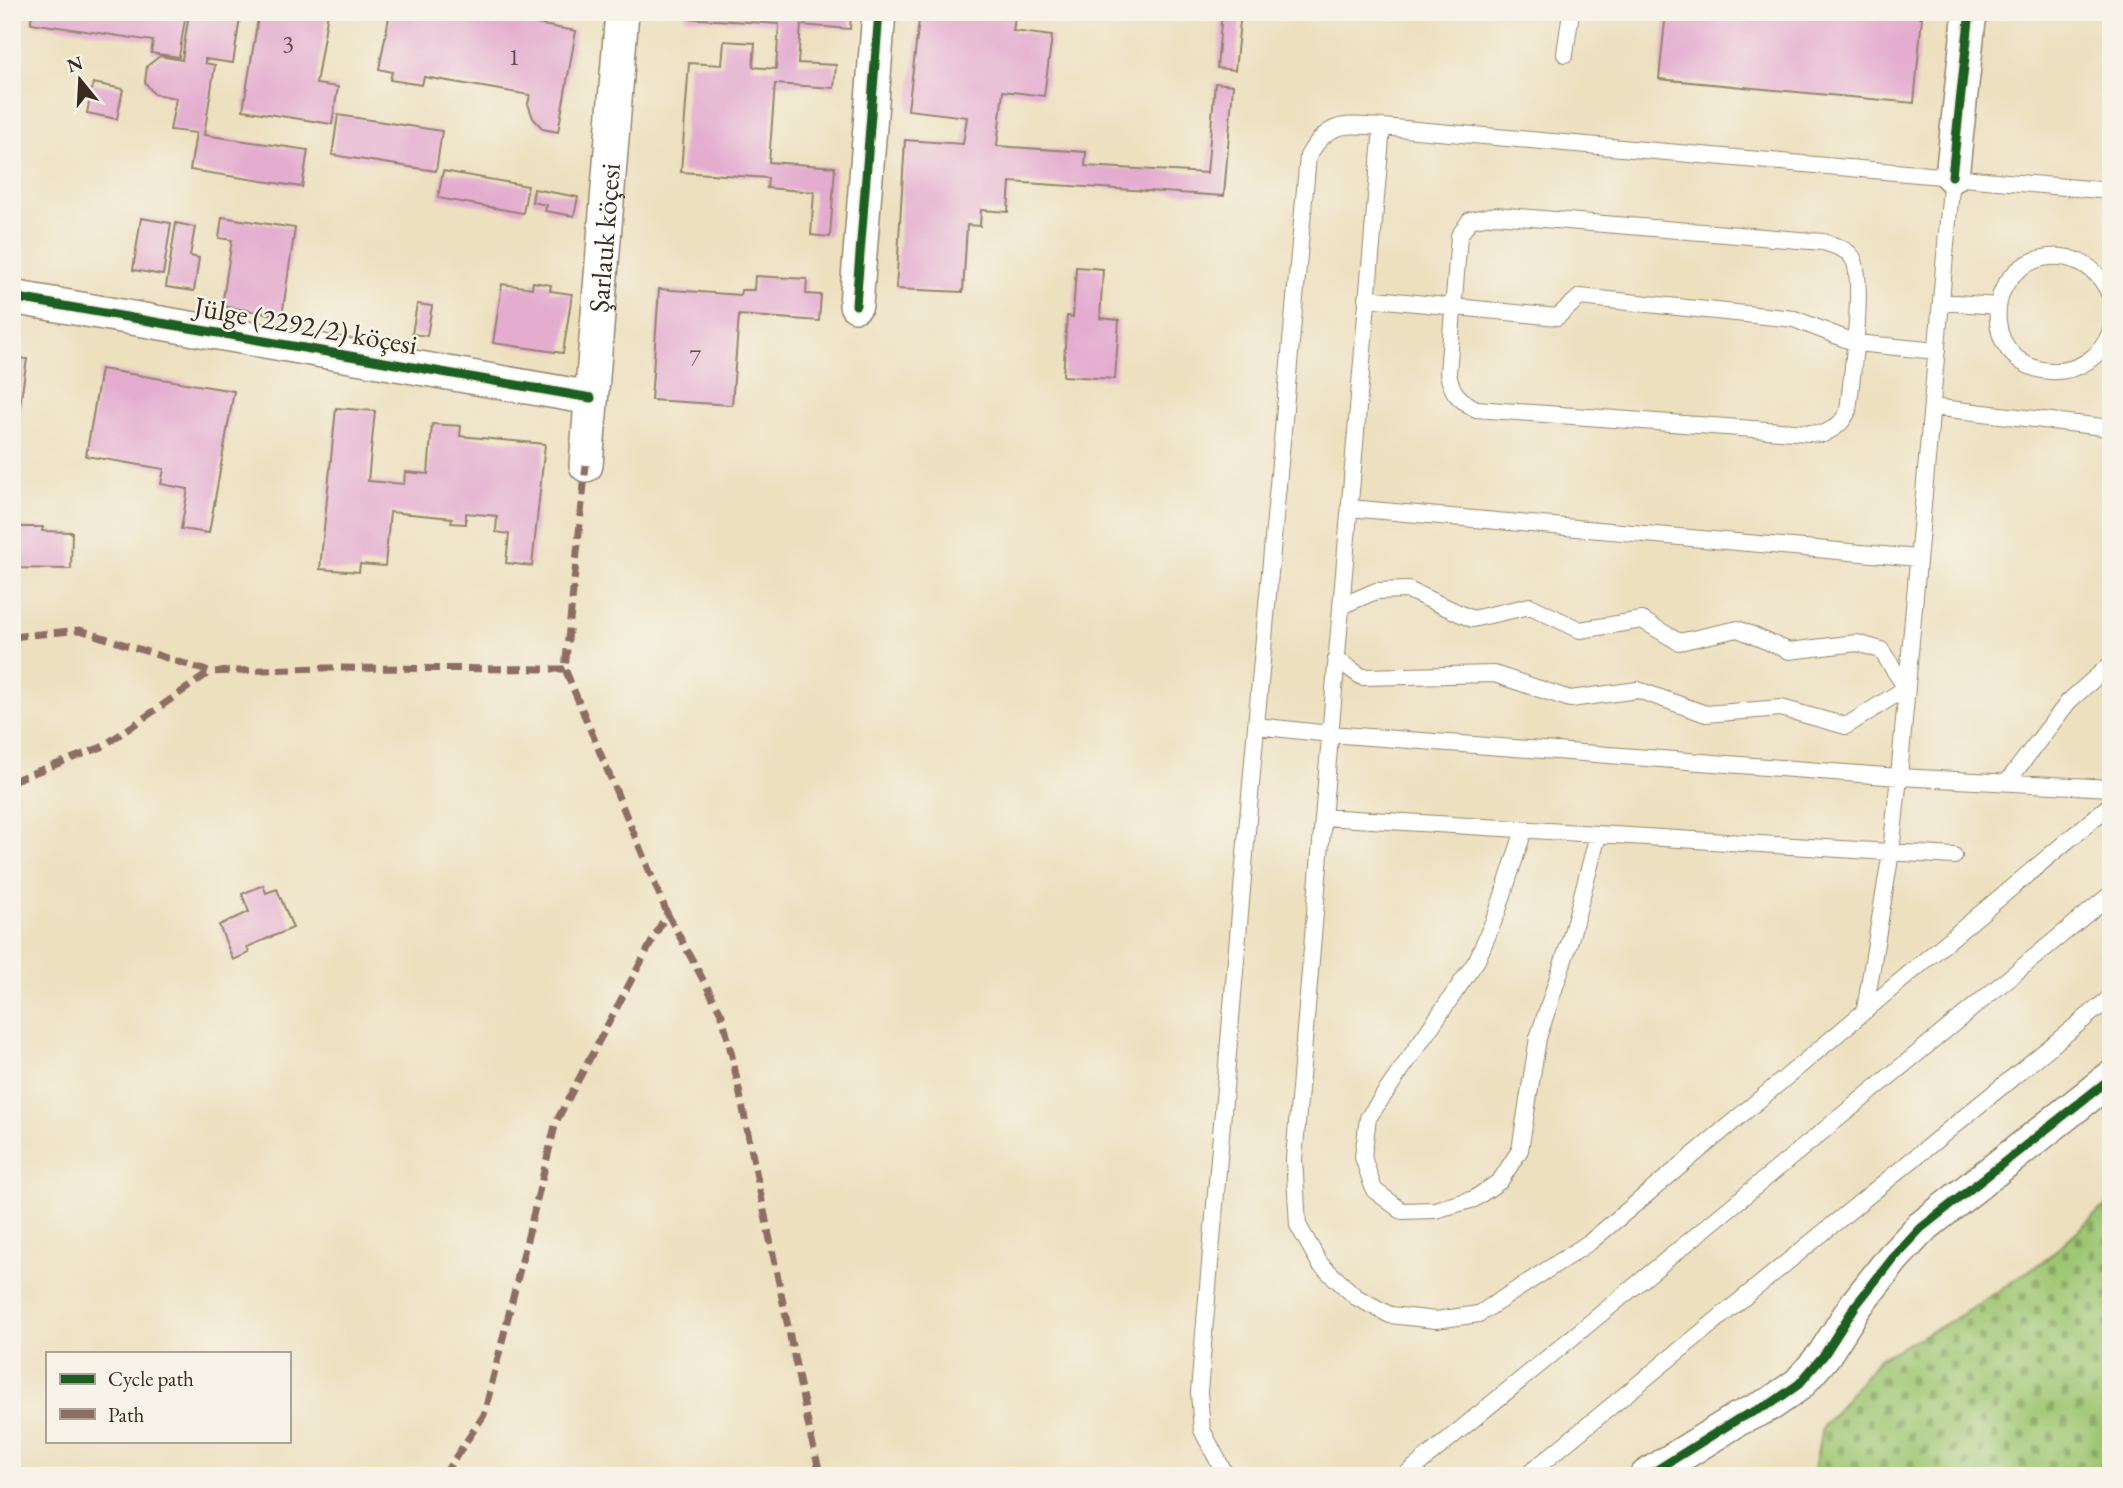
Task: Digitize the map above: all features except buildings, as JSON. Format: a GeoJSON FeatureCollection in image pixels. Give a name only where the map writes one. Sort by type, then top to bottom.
{"type":"FeatureCollection","features":[{"type":"Feature","properties":{"kind":"street","name":"Şarlauk köçesi"},"geometry":{"type":"LineString","coordinates":[[586,465],[622,12]]}},
{"type":"Feature","properties":{"kind":"street"},"geometry":{"type":"LineString","coordinates":[[856,305],[879,12]]}},
{"type":"Feature","properties":{"kind":"street"},"geometry":{"type":"LineString","coordinates":[[1952,176],[1972,12]]}},
{"type":"Feature","properties":{"kind":"street","name":"Jülge (2292/2) köçesi"},"geometry":{"type":"LineString","coordinates":[[12,297],[591,398]]}},
{"type":"Feature","properties":{"kind":"street"},"geometry":{"type":"LineString","coordinates":[[1647,1476],[1738,1419],[1772,1403],[1799,1384],[1824,1355],[1856,1305],[1921,1228],[2111,1078]]}},
{"type":"Feature","properties":{"kind":"lane"},"geometry":{"type":"LineString","coordinates":[[1565,54],[1571,12]]}},
{"type":"Feature","properties":{"kind":"lane"},"geometry":{"type":"LineString","coordinates":[[1226,1476],[1202,1430],[1199,1392],[1308,156],[1318,138],[1341,125],[1382,127],[2111,191]]}},
{"type":"Feature","properties":{"kind":"lane"},"geometry":{"type":"LineString","coordinates":[[1382,127],[1294,1158],[1298,1224],[1320,1264],[1356,1297],[1390,1315],[1436,1320],[1479,1314],[1590,1242],[2111,804]]}},
{"type":"Feature","properties":{"kind":"lane"},"geometry":{"type":"LineString","coordinates":[[1866,1010],[1891,852],[1899,777],[1952,176]]}},
{"type":"Feature","properties":{"kind":"lane"},"geometry":{"type":"LineString","coordinates":[[1495,215],[1823,242],[1840,247],[1852,257],[1857,270],[1856,343],[1848,411],[1836,428],[1823,434],[1476,409],[1461,401],[1450,387],[1448,373],[1459,236],[1470,220],[1495,215]]}},
{"type":"Feature","properties":{"kind":"lane"},"geometry":{"type":"LineString","coordinates":[[2111,298],[2095,271],[2080,261],[2045,257],[2028,263],[2014,274],[2003,289],[1998,306],[1998,324],[2004,342],[2015,356],[2030,367],[2048,372],[2066,371],[2084,365],[2098,353],[2111,330]]}},
{"type":"Feature","properties":{"kind":"lane"},"geometry":{"type":"LineString","coordinates":[[1366,299],[1557,317],[1580,297],[1794,319],[1856,343],[1937,351]]}},
{"type":"Feature","properties":{"kind":"lane"},"geometry":{"type":"LineString","coordinates":[[1941,302],[1998,306]]}},
{"type":"Feature","properties":{"kind":"lane"},"geometry":{"type":"LineString","coordinates":[[1931,407],[2111,428]]}},
{"type":"Feature","properties":{"kind":"lane"},"geometry":{"type":"LineString","coordinates":[[1349,508],[1918,558]]}},
{"type":"Feature","properties":{"kind":"lane"},"geometry":{"type":"LineString","coordinates":[[1341,606],[1376,591],[1408,590],[1472,619],[1530,606],[1580,630],[1642,620],[1679,642],[1738,629],[1788,651],[1857,643],[1881,650],[1906,688]]}},
{"type":"Feature","properties":{"kind":"lane"},"geometry":{"type":"LineString","coordinates":[[1336,659],[1362,677],[1494,674],[1570,699],[1638,690],[1706,713],[1781,708],[1846,726],[1906,688]]}},
{"type":"Feature","properties":{"kind":"lane"},"geometry":{"type":"LineString","coordinates":[[2007,782],[2069,701],[2111,664]]}},
{"type":"Feature","properties":{"kind":"lane"},"geometry":{"type":"LineString","coordinates":[[1256,726],[1330,734],[1899,777],[2111,788]]}},
{"type":"Feature","properties":{"kind":"lane"},"geometry":{"type":"LineString","coordinates":[[1323,817],[1954,856]]}},
{"type":"Feature","properties":{"kind":"lane"},"geometry":{"type":"LineString","coordinates":[[1524,830],[1497,913],[1477,960],[1368,1118],[1363,1157],[1374,1190],[1402,1211],[1435,1210],[1474,1199],[1500,1181],[1520,1150],[1538,1038],[1569,944],[1598,835]]}},
{"type":"Feature","properties":{"kind":"lane"},"geometry":{"type":"LineString","coordinates":[[1404,1476],[2111,894]]}},
{"type":"Feature","properties":{"kind":"lane"},"geometry":{"type":"LineString","coordinates":[[1526,1476],[2111,997]]}},
{"type":"Feature","properties":{"kind":"green space"},"geometry":{"type":"Polygon","coordinates":[[[2111,1201],[2111,1476],[1813,1476],[1822,1428],[1879,1359],[1960,1316],[2045,1260],[2111,1201]]]}},
{"type":"Feature","properties":{"kind":"marked path"},"geometry":{"type":"LineString","coordinates":[[443,1476],[484,1415],[556,1122],[667,913],[565,669],[586,465]]}},
{"type":"Feature","properties":{"kind":"marked path"},"geometry":{"type":"LineString","coordinates":[[12,637],[80,630],[210,672],[317,668],[565,669]]}},
{"type":"Feature","properties":{"kind":"marked path"},"geometry":{"type":"LineString","coordinates":[[12,781],[102,747],[210,672]]}},
{"type":"Feature","properties":{"kind":"marked path"},"geometry":{"type":"LineString","coordinates":[[667,913],[722,1015],[821,1476]]}},
{"type":"Feature","properties":{"kind":"cycle path"},"geometry":{"type":"LineString","coordinates":[[856,305],[879,12]]}},
{"type":"Feature","properties":{"kind":"cycle path"},"geometry":{"type":"LineString","coordinates":[[1952,176],[1972,12]]}},
{"type":"Feature","properties":{"kind":"cycle path"},"geometry":{"type":"LineString","coordinates":[[12,297],[591,398]]}},
{"type":"Feature","properties":{"kind":"cycle path"},"geometry":{"type":"LineString","coordinates":[[1647,1476],[1738,1419],[1772,1403],[1799,1384],[1824,1355],[1856,1305],[1921,1228],[2111,1078]]}}]}
